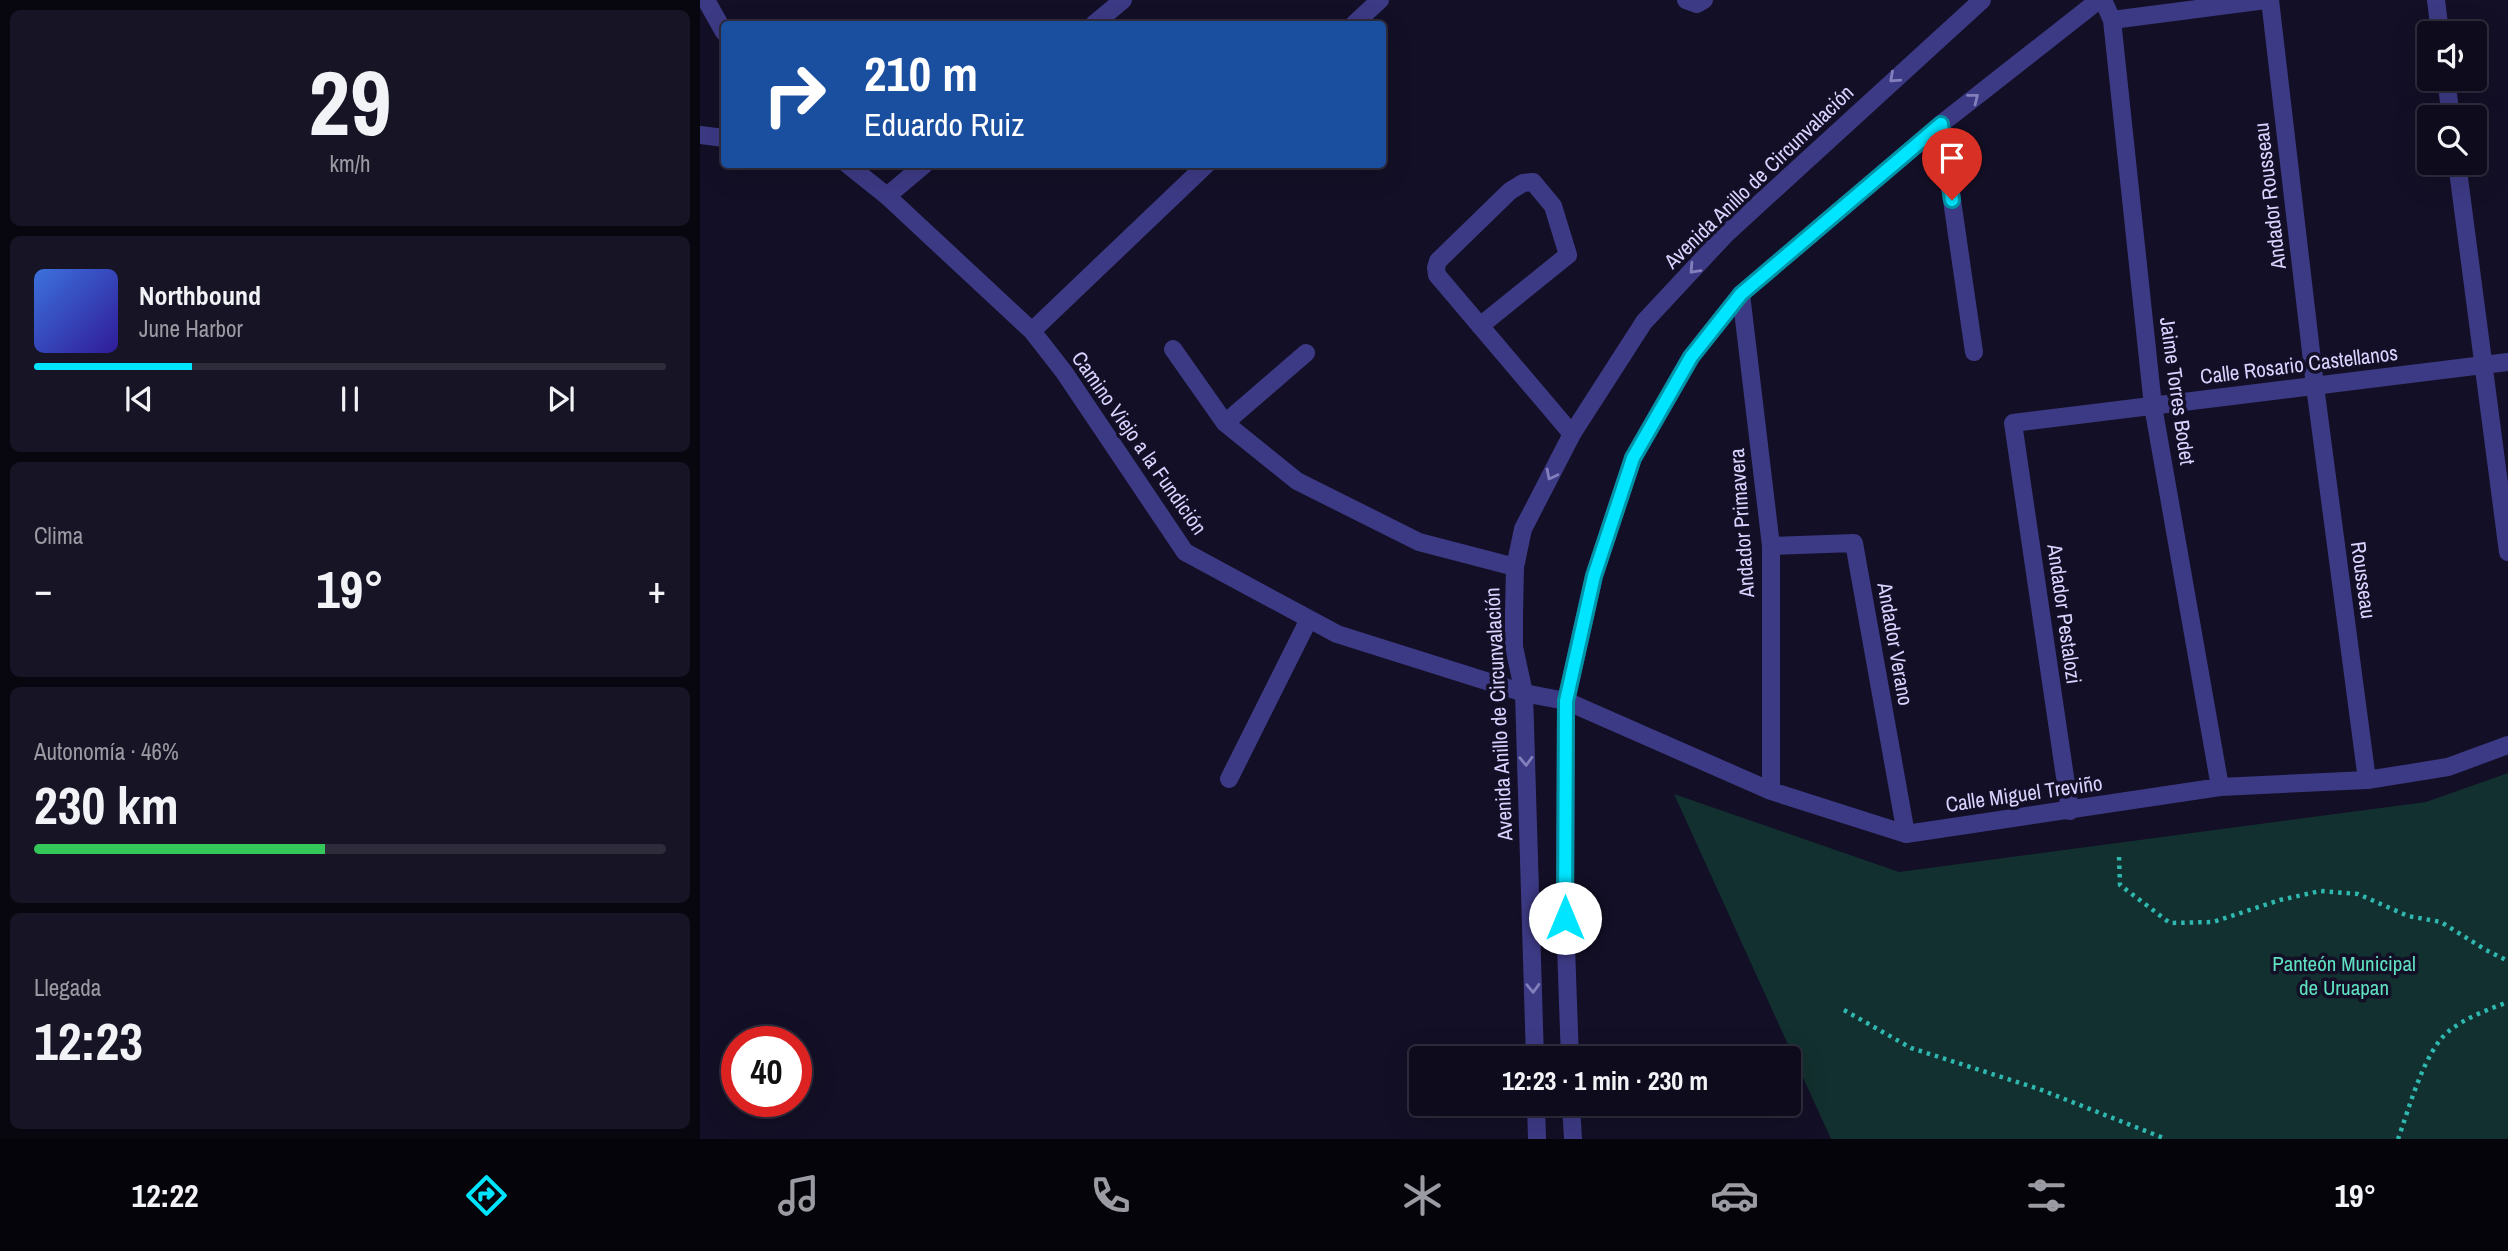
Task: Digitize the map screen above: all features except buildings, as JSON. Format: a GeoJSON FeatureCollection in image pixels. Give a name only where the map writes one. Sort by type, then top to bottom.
{"type":"FeatureCollection","features":[{"type":"Feature","properties":{"kind":"street"},"geometry":{"type":"LineString","coordinates":[[706,0],[721,27]]}},
{"type":"Feature","properties":{"kind":"street"},"geometry":{"type":"LineString","coordinates":[[1098,21],[1123,0]]}},
{"type":"Feature","properties":{"kind":"street"},"geometry":{"type":"LineString","coordinates":[[1357,21],[1380,0]]}},
{"type":"Feature","properties":{"kind":"street"},"geometry":{"type":"LineString","coordinates":[[1686,0],[1697,4],[1704,0]]}},
{"type":"Feature","properties":{"kind":"street","name":"Avenida Anillo de Circunvalación"},"geometry":{"type":"LineString","coordinates":[[1535,1046],[1524,693],[1514,647],[1516,567],[1523,529],[1572,434],[1644,322],[1726,234],[1982,0]]}},
{"type":"Feature","properties":{"kind":"street"},"geometry":{"type":"LineString","coordinates":[[1570,1046],[1565,918],[1566,701],[1594,576],[1633,458],[1691,357],[1741,294],[1941,124],[2101,0]]}},
{"type":"Feature","properties":{"kind":"street","name":"Jaime Torres Bodet"},"geometry":{"type":"LineString","coordinates":[[2101,0],[2112,20],[2153,406],[2220,787]]}},
{"type":"Feature","properties":{"kind":"street"},"geometry":{"type":"LineString","coordinates":[[2112,20],[2268,0]]}},
{"type":"Feature","properties":{"kind":"street","name":"Andador Rousseau"},"geometry":{"type":"LineString","coordinates":[[2268,0],[2315,386]]}},
{"type":"Feature","properties":{"kind":"street"},"geometry":{"type":"LineString","coordinates":[[2436,0],[2439,21]]}},
{"type":"Feature","properties":{"kind":"street"},"geometry":{"type":"LineString","coordinates":[[1941,124],[1975,352]]}},
{"type":"Feature","properties":{"kind":"street"},"geometry":{"type":"LineString","coordinates":[[700,135],[721,138]]}},
{"type":"Feature","properties":{"kind":"street","name":"Camino Viejo a la Fundición"},"geometry":{"type":"LineString","coordinates":[[852,168],[887,196],[1032,331],[1063,372],[1185,552],[1337,634],[1524,693],[1566,701]]}},
{"type":"Feature","properties":{"kind":"street"},"geometry":{"type":"LineString","coordinates":[[887,196],[920,168]]}},
{"type":"Feature","properties":{"kind":"street"},"geometry":{"type":"LineString","coordinates":[[1032,331],[1203,168]]}},
{"type":"Feature","properties":{"kind":"street"},"geometry":{"type":"LineString","coordinates":[[2459,175],[2508,552]]}},
{"type":"Feature","properties":{"kind":"street"},"geometry":{"type":"LineString","coordinates":[[1480,326],[1568,255],[1553,206],[1533,182],[1523,183],[1510,191],[1438,261],[1437,275],[1480,326],[1572,434]]}},
{"type":"Feature","properties":{"kind":"street","name":"Andador Primavera"},"geometry":{"type":"LineString","coordinates":[[1741,294],[1771,546],[1772,791]]}},
{"type":"Feature","properties":{"kind":"street"},"geometry":{"type":"LineString","coordinates":[[1173,349],[1225,423],[1297,481],[1419,542],[1516,567]]}},
{"type":"Feature","properties":{"kind":"street"},"geometry":{"type":"LineString","coordinates":[[1225,423],[1306,353]]}},
{"type":"Feature","properties":{"kind":"street","name":"Calle Rosario Castellanos"},"geometry":{"type":"LineString","coordinates":[[2013,423],[2508,362]]}},
{"type":"Feature","properties":{"kind":"street","name":"Rousseau"},"geometry":{"type":"LineString","coordinates":[[2315,386],[2367,780]]}},
{"type":"Feature","properties":{"kind":"street","name":"Andador Pestalozi"},"geometry":{"type":"LineString","coordinates":[[2013,423],[2070,811]]}},
{"type":"Feature","properties":{"kind":"street","name":"Andador Verano"},"geometry":{"type":"LineString","coordinates":[[1771,546],[1854,543],[1906,834]]}},
{"type":"Feature","properties":{"kind":"street"},"geometry":{"type":"LineString","coordinates":[[1229,779],[1309,620]]}},
{"type":"Feature","properties":{"kind":"street","name":"Calle Miguel Treviño"},"geometry":{"type":"LineString","coordinates":[[1566,701],[1772,791],[1906,834],[2220,787],[2367,780],[2448,767],[2508,745]]}},
{"type":"Feature","properties":{"kind":"street"},"geometry":{"type":"LineString","coordinates":[[1536,1116],[1537,1139]]}},
{"type":"Feature","properties":{"kind":"street"},"geometry":{"type":"LineString","coordinates":[[1572,1116],[1573,1139]]}},
{"type":"Feature","properties":{"kind":"path"},"geometry":{"type":"LineString","coordinates":[[2119,857],[2120,885],[2171,923],[2213,922],[2280,900],[2320,891],[2358,894],[2408,916],[2441,922],[2508,961]]}},
{"type":"Feature","properties":{"kind":"path"},"geometry":{"type":"LineString","coordinates":[[2398,1139],[2425,1064],[2448,1032],[2508,1002]]}},
{"type":"Feature","properties":{"kind":"path"},"geometry":{"type":"LineString","coordinates":[[1844,1010],[1911,1048],[2039,1088],[2166,1139]]}},
{"type":"Feature","properties":{"kind":"green space","name":"Panteón Municipal de Uruapan"},"geometry":{"type":"Polygon","coordinates":[[[2508,773],[2508,1139],[1831,1139],[1801,1073],[1801,1046],[1789,1046],[1674,794],[1899,872],[2426,802],[2508,773]]]}},
{"type":"Feature","properties":{"kind":"route"},"geometry":{"type":"LineString","coordinates":[[1565,918],[1566,701],[1594,576],[1633,458],[1691,357],[1741,294],[1941,124],[1952,200]]}}]}
